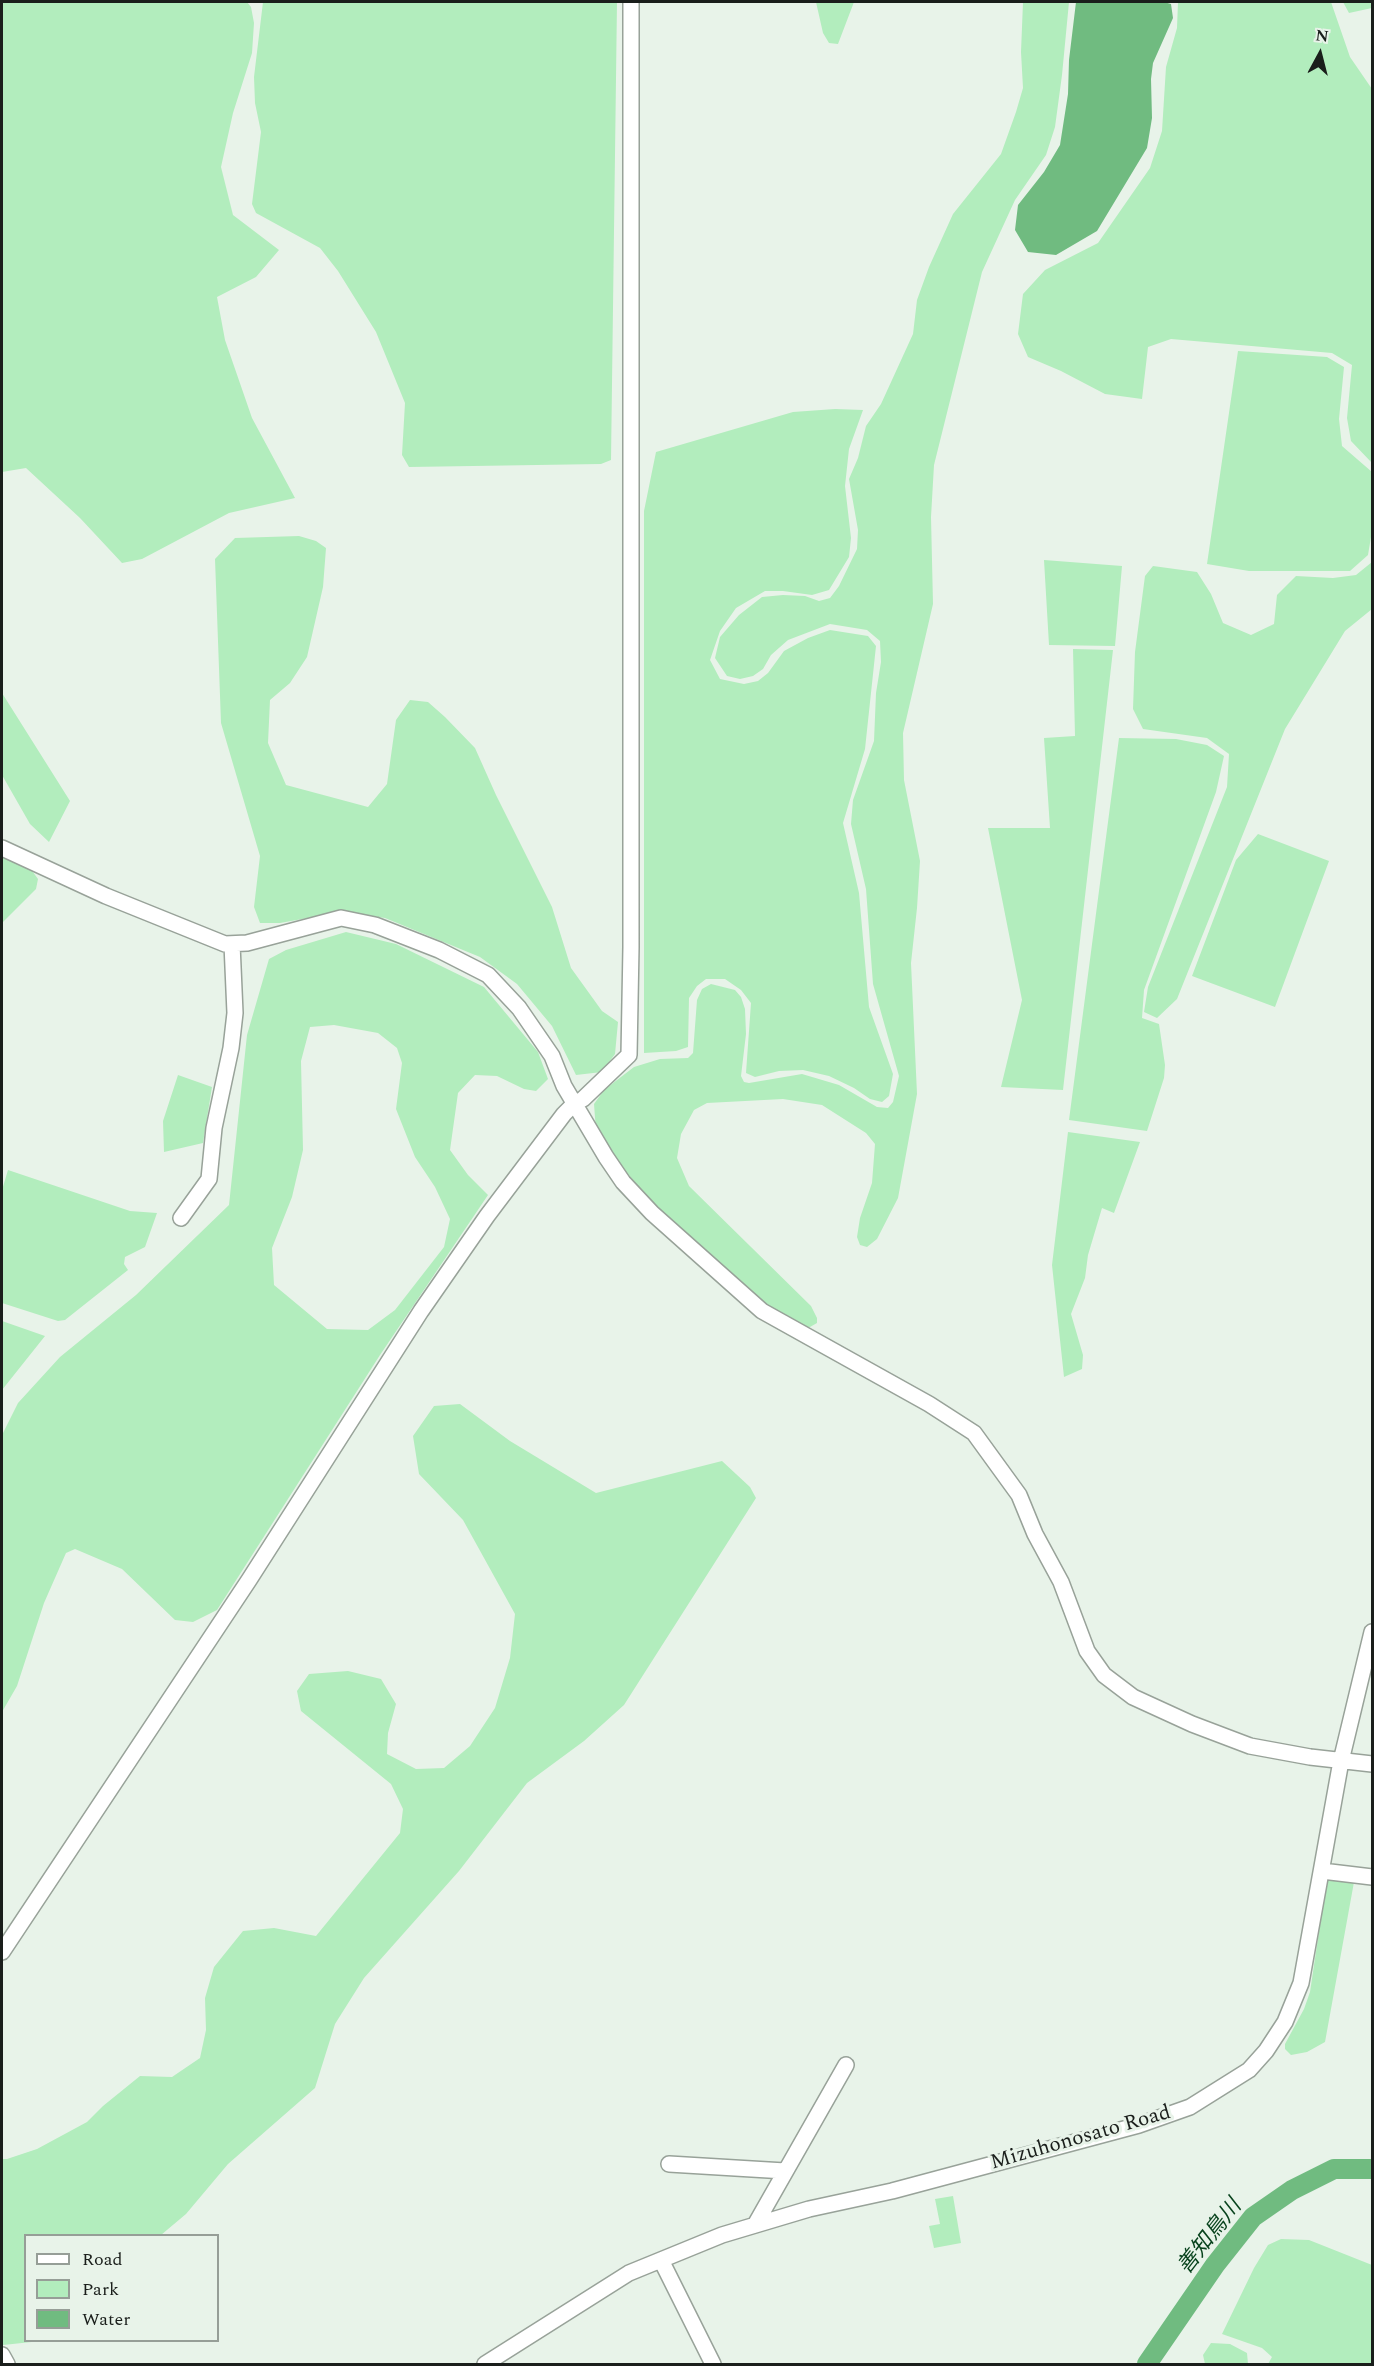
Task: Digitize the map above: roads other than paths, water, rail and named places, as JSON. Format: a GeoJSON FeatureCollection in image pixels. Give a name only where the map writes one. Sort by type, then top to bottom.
{"type":"FeatureCollection","features":[{"type":"Feature","properties":{"kind":"street"},"geometry":{"type":"LineString","coordinates":[[2,1952],[249,1580],[421,1311],[487,1216],[574,1104],[583,1099],[628,1055],[630,1032],[631,2]]}},
{"type":"Feature","properties":{"kind":"street"},"geometry":{"type":"LineString","coordinates":[[2,848],[106,896],[225,944],[247,943],[341,918],[375,925],[439,950],[488,975],[519,1008],[552,1056],[574,1104],[623,1182],[652,1213],[762,1311],[929,1404],[974,1433],[1019,1495],[1035,1534],[1061,1582],[1087,1651],[1104,1675],[1133,1697],[1192,1724],[1250,1746],[1372,1764]]}},
{"type":"Feature","properties":{"kind":"street"},"geometry":{"type":"LineString","coordinates":[[182,1218],[209,1179],[214,1128],[231,1048],[235,1013],[232,944]]}},
{"type":"Feature","properties":{"kind":"street","name":"Mizuhonosato Road"},"geometry":{"type":"LineString","coordinates":[[484,2364],[629,2273],[722,2235],[809,2210],[1001,2163],[1139,2125],[1190,2107],[1249,2070],[1266,2051],[1285,2022],[1300,1983],[1341,1761],[1372,1632]]}},
{"type":"Feature","properties":{"kind":"street"},"geometry":{"type":"LineString","coordinates":[[1322,1871],[1372,1877]]}},
{"type":"Feature","properties":{"kind":"street"},"geometry":{"type":"LineString","coordinates":[[754,2225],[846,2065]]}},
{"type":"Feature","properties":{"kind":"street"},"geometry":{"type":"LineString","coordinates":[[669,2164],[785,2171]]}},
{"type":"Feature","properties":{"kind":"street"},"geometry":{"type":"LineString","coordinates":[[661,2260],[713,2364]]}},
{"type":"Feature","properties":{"kind":"street"},"geometry":{"type":"LineString","coordinates":[[2,2355],[7,2364]]}},
{"type":"Feature","properties":{"kind":"water"},"geometry":{"type":"Polygon","coordinates":[[[1076,2],[1164,2],[1171,4],[1173,18],[1153,63],[1152,118],[1147,148],[1097,231],[1056,255],[1028,252],[1015,230],[1018,205],[1044,172],[1060,145],[1068,94],[1069,60],[1076,2]]]}},
{"type":"Feature","properties":{"kind":"waterway","name":"善知鳥川"},"geometry":{"type":"LineString","coordinates":[[1147,2364],[1215,2265],[1253,2217],[1292,2190],[1334,2169],[1372,2169]]}}]}
